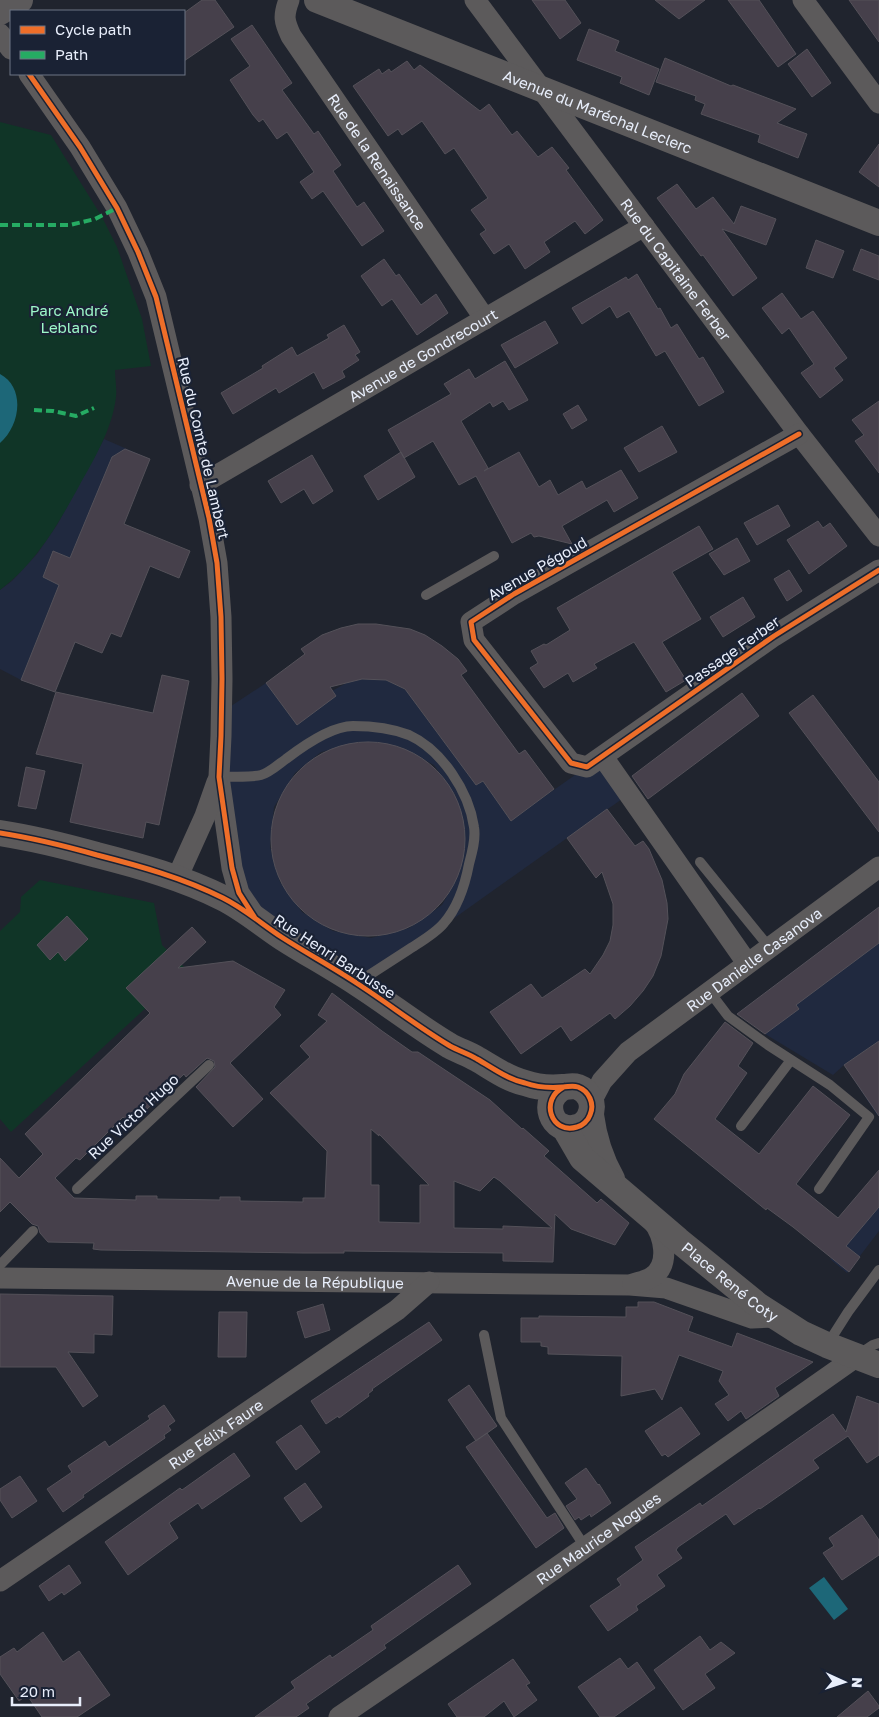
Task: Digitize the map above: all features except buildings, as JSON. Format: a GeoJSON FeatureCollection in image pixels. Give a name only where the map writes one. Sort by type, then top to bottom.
{"type":"FeatureCollection","features":[{"type":"Feature","properties":{"kind":"street"},"geometry":{"type":"LineString","coordinates":[[0,12],[20,0]]}},
{"type":"Feature","properties":{"kind":"street","name":"Rue de la Renaissance"},"geometry":{"type":"LineString","coordinates":[[289,0],[284,13],[286,24],[292,36],[485,319]]}},
{"type":"Feature","properties":{"kind":"street","name":"Avenue du Maréchal Leclerc"},"geometry":{"type":"LineString","coordinates":[[317,0],[879,223]]}},
{"type":"Feature","properties":{"kind":"street","name":"Rue du Capitaine Ferber"},"geometry":{"type":"LineString","coordinates":[[475,0],[799,434],[879,536]]}},
{"type":"Feature","properties":{"kind":"street"},"geometry":{"type":"LineString","coordinates":[[803,0],[879,102]]}},
{"type":"Feature","properties":{"kind":"street"},"geometry":{"type":"LineString","coordinates":[[0,34],[10,48]]}},
{"type":"Feature","properties":{"kind":"street","name":"Rue du Comte de Lambert"},"geometry":{"type":"LineString","coordinates":[[30,75],[80,147],[117,208],[138,252],[156,297],[209,518],[217,564],[221,617],[222,712],[219,777],[232,868],[239,893],[255,918]]}},
{"type":"Feature","properties":{"kind":"street","name":"Avenue de Gondrecourt"},"geometry":{"type":"LineString","coordinates":[[200,485],[644,226]]}},
{"type":"Feature","properties":{"kind":"street","name":"Avenue Pégoud"},"geometry":{"type":"LineString","coordinates":[[603,757],[587,767],[571,763],[474,640],[471,622],[514,594],[799,434]]}},
{"type":"Feature","properties":{"kind":"street","name":"Passage Ferber"},"geometry":{"type":"LineString","coordinates":[[603,757],[774,636],[879,570]]}},
{"type":"Feature","properties":{"kind":"street"},"geometry":{"type":"LineString","coordinates":[[603,757],[747,963]]}},
{"type":"Feature","properties":{"kind":"street","name":"Rue du Comte de Lambert"},"geometry":{"type":"LineString","coordinates":[[177,878],[205,816],[219,777]]}},
{"type":"Feature","properties":{"kind":"street","name":"Rue Henri Barbusse"},"geometry":{"type":"LineString","coordinates":[[0,833],[51,843],[177,878],[225,899],[282,938],[357,983],[452,1046],[516,1081],[530,1085],[568,1087]]}},
{"type":"Feature","properties":{"kind":"street","name":"Rue Danielle Casanova"},"geometry":{"type":"LineString","coordinates":[[591,1109],[602,1081],[628,1052],[708,991],[879,867]]}},
{"type":"Feature","properties":{"kind":"street","name":"Rue Henri Barbusse"},"geometry":{"type":"LineString","coordinates":[[452,1046],[473,1066],[514,1096],[557,1118]]}},
{"type":"Feature","properties":{"kind":"street","name":"Rue Danielle Casanova"},"geometry":{"type":"LineString","coordinates":[[568,1087],[605,1062],[628,1052]]}},
{"type":"Feature","properties":{"kind":"street"},"geometry":{"type":"LineString","coordinates":[[568,1087],[576,1087],[586,1092],[591,1109],[594,1134],[602,1159],[618,1188],[582,1158],[557,1118],[553,1097],[568,1087]]}},
{"type":"Feature","properties":{"kind":"street"},"geometry":{"type":"LineString","coordinates":[[557,1118],[570,1128],[583,1125],[591,1109]]}},
{"type":"Feature","properties":{"kind":"street","name":"Place René Coty"},"geometry":{"type":"LineString","coordinates":[[618,1188],[707,1264],[774,1317]]}},
{"type":"Feature","properties":{"kind":"street"},"geometry":{"type":"LineString","coordinates":[[630,1285],[653,1277],[660,1266],[664,1254],[663,1240],[659,1229],[648,1214]]}},
{"type":"Feature","properties":{"kind":"street","name":"Avenue de la République"},"geometry":{"type":"LineString","coordinates":[[0,1278],[630,1285]]}},
{"type":"Feature","properties":{"kind":"street","name":"Rue Félix Faure"},"geometry":{"type":"LineString","coordinates":[[0,1581],[397,1310],[429,1282]]}},
{"type":"Feature","properties":{"kind":"street","name":"Place René Coty"},"geometry":{"type":"LineString","coordinates":[[630,1285],[666,1288],[752,1318],[774,1317]]}},
{"type":"Feature","properties":{"kind":"street"},"geometry":{"type":"LineString","coordinates":[[774,1317],[800,1333],[867,1361]]}},
{"type":"Feature","properties":{"kind":"street","name":"Rue Maurice Nogues"},"geometry":{"type":"LineString","coordinates":[[339,1717],[585,1547],[867,1361]]}},
{"type":"Feature","properties":{"kind":"lane"},"geometry":{"type":"LineString","coordinates":[[426,595],[494,556]]}},
{"type":"Feature","properties":{"kind":"lane"},"geometry":{"type":"LineString","coordinates":[[219,777],[261,775],[277,766],[302,747],[327,733],[351,726],[392,729],[410,736],[428,747],[445,764],[461,785],[474,828],[474,842],[466,881],[459,899],[444,923],[425,939],[357,983]]}},
{"type":"Feature","properties":{"kind":"lane"},"geometry":{"type":"LineString","coordinates":[[700,862],[769,947]]}},
{"type":"Feature","properties":{"kind":"lane"},"geometry":{"type":"LineString","coordinates":[[708,991],[728,1016],[830,1085],[869,1117],[819,1189]]}},
{"type":"Feature","properties":{"kind":"lane"},"geometry":{"type":"LineString","coordinates":[[741,1126],[791,1060]]}},
{"type":"Feature","properties":{"kind":"lane","name":"Rue Victor Hugo"},"geometry":{"type":"LineString","coordinates":[[77,1189],[209,1065]]}},
{"type":"Feature","properties":{"kind":"lane"},"geometry":{"type":"LineString","coordinates":[[0,1264],[33,1231]]}},
{"type":"Feature","properties":{"kind":"lane"},"geometry":{"type":"LineString","coordinates":[[827,1345],[848,1312],[879,1270]]}},
{"type":"Feature","properties":{"kind":"lane"},"geometry":{"type":"LineString","coordinates":[[484,1335],[501,1418],[585,1547]]}},
{"type":"Feature","properties":{"kind":"lane"},"geometry":{"type":"LineString","coordinates":[[867,1361],[873,1345],[879,1344]]}},
{"type":"Feature","properties":{"kind":"shaded area"},"geometry":{"type":"Polygon","coordinates":[[[0,374],[14,388],[17,407],[12,427],[0,443],[0,374]]]}},
{"type":"Feature","properties":{"kind":"shaded area"},"geometry":{"type":"Polygon","coordinates":[[[104,439],[150,459],[55,692],[21,680],[0,669],[0,590],[12,581],[37,554],[57,525],[104,439]]]}},
{"type":"Feature","properties":{"kind":"shaded area"},"geometry":{"type":"Polygon","coordinates":[[[362,679],[386,680],[410,693],[418,707],[476,784],[483,781],[511,820],[595,761],[622,799],[425,939],[357,983],[239,893],[222,712],[266,683],[297,724],[332,691],[348,682],[362,679]],[[362,742],[321,752],[295,773],[274,807],[270,847],[280,882],[302,912],[333,931],[371,938],[409,928],[442,905],[459,874],[465,835],[455,795],[434,765],[400,747],[362,742]]]}},
{"type":"Feature","properties":{"kind":"shaded area"},"geometry":{"type":"Polygon","coordinates":[[[879,907],[879,1115],[877,1115],[844,1065],[833,1075],[765,1034],[738,1013],[879,907]]]}},
{"type":"Feature","properties":{"kind":"shaded area"},"geometry":{"type":"Polygon","coordinates":[[[879,1202],[879,1231],[847,1273],[830,1259],[879,1202]]]}},
{"type":"Feature","properties":{"kind":"shaded area"},"geometry":{"type":"Polygon","coordinates":[[[824,1577],[848,1609],[834,1620],[809,1588],[824,1577]]]}},
{"type":"Feature","properties":{"kind":"green space","name":"Parc André Leblanc"},"geometry":{"type":"Polygon","coordinates":[[[0,122],[51,135],[102,217],[117,247],[142,319],[151,366],[115,370],[116,394],[114,409],[111,421],[96,455],[44,544],[13,580],[0,590],[0,122]]]}},
{"type":"Feature","properties":{"kind":"green space"},"geometry":{"type":"Polygon","coordinates":[[[40,880],[154,903],[162,945],[187,970],[11,1132],[0,1119],[0,931],[20,912],[21,897],[40,880]]]}},
{"type":"Feature","properties":{"kind":"marked path"},"geometry":{"type":"LineString","coordinates":[[0,225],[70,225],[95,219],[117,208]]}},
{"type":"Feature","properties":{"kind":"marked path"},"geometry":{"type":"LineString","coordinates":[[34,410],[53,411],[76,416],[94,408]]}},
{"type":"Feature","properties":{"kind":"cycle path"},"geometry":{"type":"LineString","coordinates":[[30,75],[80,147],[117,208],[138,252],[156,297],[209,518],[217,563],[221,617],[222,679],[219,777],[232,868],[239,893],[255,918]]}},
{"type":"Feature","properties":{"kind":"cycle path"},"geometry":{"type":"LineString","coordinates":[[799,434],[514,594],[471,622],[474,640],[571,763],[587,767],[774,636],[879,570]]}},
{"type":"Feature","properties":{"kind":"cycle path"},"geometry":{"type":"LineString","coordinates":[[0,833],[61,845],[145,868],[192,884],[231,902],[283,938],[340,972],[453,1048],[518,1081],[538,1086],[574,1086],[582,1089],[590,1098],[592,1107],[588,1119],[579,1126],[568,1128],[560,1126],[551,1115],[552,1099],[556,1092],[564,1087]]}}]}
